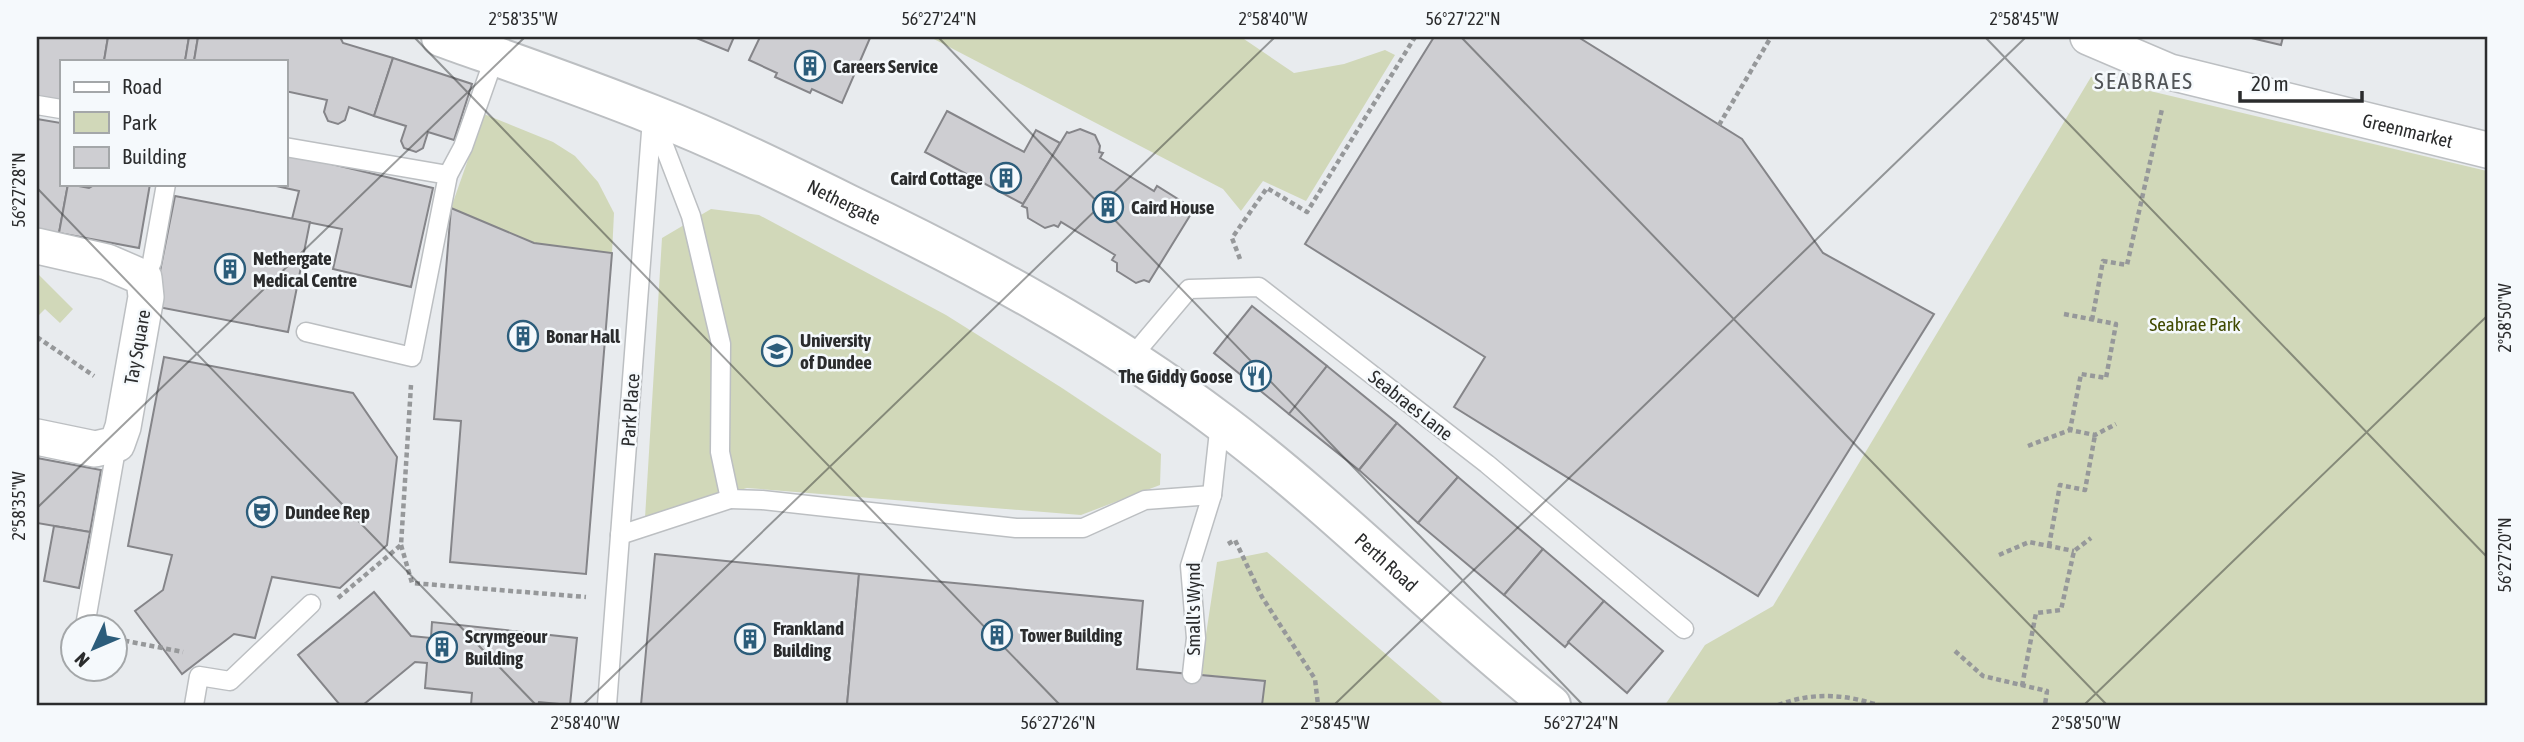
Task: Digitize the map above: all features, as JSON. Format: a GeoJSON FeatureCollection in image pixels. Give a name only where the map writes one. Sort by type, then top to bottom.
{"type":"FeatureCollection","features":[{"type":"Feature","properties":{"kind":"street","name":"Nethergate"},"geometry":{"type":"LineString","coordinates":[[441,37],[652,114],[757,159],[954,256],[1022,293],[1130,359],[1220,422]]}},
{"type":"Feature","properties":{"kind":"street","name":"Greenmarket"},"geometry":{"type":"LineString","coordinates":[[2088,37],[2170,72],[2487,150]]}},
{"type":"Feature","properties":{"kind":"street"},"geometry":{"type":"LineString","coordinates":[[37,246],[107,262],[144,278]]}},
{"type":"Feature","properties":{"kind":"street","name":"Tay Square"},"geometry":{"type":"LineString","coordinates":[[117,444],[146,297],[144,278]]}},
{"type":"Feature","properties":{"kind":"street","name":"Perth Road"},"geometry":{"type":"LineString","coordinates":[[1220,422],[1305,488],[1492,659],[1551,705]]}},
{"type":"Feature","properties":{"kind":"street"},"geometry":{"type":"LineString","coordinates":[[37,438],[95,449],[117,444]]}},
{"type":"Feature","properties":{"kind":"lane"},"geometry":{"type":"LineString","coordinates":[[306,332],[412,357],[448,175],[463,147],[495,56]]}},
{"type":"Feature","properties":{"kind":"lane"},"geometry":{"type":"LineString","coordinates":[[37,105],[60,109]]}},
{"type":"Feature","properties":{"kind":"lane"},"geometry":{"type":"LineString","coordinates":[[652,114],[691,216],[721,344],[720,452],[730,499]]}},
{"type":"Feature","properties":{"kind":"lane","name":"Park Place"},"geometry":{"type":"LineString","coordinates":[[607,705],[652,114]]}},
{"type":"Feature","properties":{"kind":"lane"},"geometry":{"type":"LineString","coordinates":[[287,147],[448,175]]}},
{"type":"Feature","properties":{"kind":"lane"},"geometry":{"type":"LineString","coordinates":[[144,278],[152,262],[166,186]]}},
{"type":"Feature","properties":{"kind":"lane","name":"Seabraes Lane"},"geometry":{"type":"LineString","coordinates":[[1130,359],[1189,289],[1259,287],[1487,464],[1684,629]]}},
{"type":"Feature","properties":{"kind":"lane","name":"Small's Wynd"},"geometry":{"type":"LineString","coordinates":[[1192,674],[1196,638],[1190,566],[1212,495],[1220,422]]}},
{"type":"Feature","properties":{"kind":"lane"},"geometry":{"type":"LineString","coordinates":[[87,612],[117,444]]}},
{"type":"Feature","properties":{"kind":"lane"},"geometry":{"type":"LineString","coordinates":[[620,535],[730,499],[762,500],[1016,527],[1083,528],[1145,500],[1212,495]]}},
{"type":"Feature","properties":{"kind":"lane"},"geometry":{"type":"LineString","coordinates":[[194,705],[199,676],[230,681],[311,604]]}},
{"type":"Feature","properties":{"kind":"path"},"geometry":{"type":"LineString","coordinates":[[1241,287],[1242,264],[1232,238],[1268,188],[1307,212],[1415,37]]}},
{"type":"Feature","properties":{"kind":"path"},"geometry":{"type":"LineString","coordinates":[[1719,125],[1771,37]]}},
{"type":"Feature","properties":{"kind":"path"},"geometry":{"type":"LineString","coordinates":[[2092,320],[2103,261],[2127,265],[2170,72]]}},
{"type":"Feature","properties":{"kind":"path"},"geometry":{"type":"LineString","coordinates":[[2064,314],[2116,324],[2106,379],[2081,374],[2070,430]]}},
{"type":"Feature","properties":{"kind":"path"},"geometry":{"type":"LineString","coordinates":[[37,337],[128,399]]}},
{"type":"Feature","properties":{"kind":"path"},"geometry":{"type":"LineString","coordinates":[[412,357],[401,545],[412,583],[615,599]]}},
{"type":"Feature","properties":{"kind":"path"},"geometry":{"type":"LineString","coordinates":[[2028,446],[2070,430],[2095,435],[2116,424]]}},
{"type":"Feature","properties":{"kind":"path"},"geometry":{"type":"LineString","coordinates":[[2049,545],[2060,485],[2085,490],[2095,435]]}},
{"type":"Feature","properties":{"kind":"path"},"geometry":{"type":"LineString","coordinates":[[2022,686],[2036,613],[2062,610],[2074,551],[2091,538]]}},
{"type":"Feature","properties":{"kind":"path"},"geometry":{"type":"LineString","coordinates":[[1190,566],[1235,540],[1262,597],[1315,679],[1318,705]]}},
{"type":"Feature","properties":{"kind":"path"},"geometry":{"type":"LineString","coordinates":[[1999,555],[2029,542],[2074,551]]}},
{"type":"Feature","properties":{"kind":"path"},"geometry":{"type":"LineString","coordinates":[[311,604],[330,605],[401,545]]}},
{"type":"Feature","properties":{"kind":"path"},"geometry":{"type":"LineString","coordinates":[[130,642],[182,651],[199,676]]}},
{"type":"Feature","properties":{"kind":"path"},"geometry":{"type":"LineString","coordinates":[[1955,651],[1983,676],[2047,691],[2045,705]]}},
{"type":"Feature","properties":{"kind":"path"},"geometry":{"type":"LineString","coordinates":[[1778,705],[1821,695],[1852,697],[1878,705]]}},
{"type":"Feature","properties":{"kind":"green space"},"geometry":{"type":"Polygon","coordinates":[[[930,37],[1241,37],[1294,73],[1344,64],[1385,50],[1395,55],[1306,201],[1263,181],[1241,211],[1223,189],[930,37]]]}},
{"type":"Feature","properties":{"kind":"green space","name":"Seabrae Park"},"geometry":{"type":"Polygon","coordinates":[[[2091,77],[2487,171],[2487,705],[1665,705],[1705,645],[1773,606],[2091,77]]]}},
{"type":"Feature","properties":{"kind":"green space"},"geometry":{"type":"Polygon","coordinates":[[[484,114],[553,142],[575,156],[598,182],[614,213],[612,253],[534,243],[451,208],[484,114]]]}},
{"type":"Feature","properties":{"kind":"green space"},"geometry":{"type":"Polygon","coordinates":[[[711,209],[759,215],[946,315],[1161,454],[1160,485],[1081,515],[747,488],[645,518],[662,238],[711,209]]]}},
{"type":"Feature","properties":{"kind":"green space"},"geometry":{"type":"Polygon","coordinates":[[[37,273],[73,309],[60,323],[45,309],[37,317],[37,273]]]}},
{"type":"Feature","properties":{"kind":"green space"},"geometry":{"type":"Polygon","coordinates":[[[1267,552],[1445,705],[1262,705],[1264,681],[1200,674],[1217,562],[1267,552]]]}},
{"type":"Feature","properties":{"kind":"building"},"geometry":{"type":"Polygon","coordinates":[[[37,37],[108,37],[104,60],[60,60],[60,101],[37,97],[37,37]]]}},
{"type":"Feature","properties":{"kind":"building"},"geometry":{"type":"Polygon","coordinates":[[[108,37],[189,37],[185,60],[104,60],[108,37]]]}},
{"type":"Feature","properties":{"kind":"building"},"geometry":{"type":"Polygon","coordinates":[[[189,37],[198,37],[194,60],[185,60],[189,37]]]}},
{"type":"Feature","properties":{"kind":"building"},"geometry":{"type":"Polygon","coordinates":[[[198,37],[340,37],[343,43],[393,58],[374,116],[349,107],[345,120],[338,124],[328,121],[324,112],[327,100],[287,91],[287,60],[194,60],[198,37]]]}},
{"type":"Feature","properties":{"kind":"building"},"geometry":{"type":"Polygon","coordinates":[[[694,37],[734,37],[728,51],[694,37]]]}},
{"type":"Feature","properties":{"kind":"building","name":"Careers Service"},"geometry":{"type":"Polygon","coordinates":[[[760,37],[870,38],[842,103],[812,89],[810,93],[775,77],[777,73],[749,60],[760,37]]]}},
{"type":"Feature","properties":{"kind":"building"},"geometry":{"type":"Polygon","coordinates":[[[1434,37],[1578,37],[1742,139],[1823,253],[1934,314],[1758,596],[1454,407],[1485,357],[1305,244],[1434,37]]]}},
{"type":"Feature","properties":{"kind":"building"},"geometry":{"type":"Polygon","coordinates":[[[2247,37],[2283,37],[2281,45],[2247,37]]]}},
{"type":"Feature","properties":{"kind":"building"},"geometry":{"type":"Polygon","coordinates":[[[393,58],[472,84],[454,140],[428,132],[423,148],[416,152],[404,148],[401,141],[406,126],[374,116],[393,58]]]}},
{"type":"Feature","properties":{"kind":"building","name":"Caird Cottage"},"geometry":{"type":"Polygon","coordinates":[[[947,111],[1024,152],[1036,130],[1060,143],[1023,204],[925,152],[947,111]]]}},
{"type":"Feature","properties":{"kind":"building"},"geometry":{"type":"Polygon","coordinates":[[[37,119],[60,123],[60,186],[68,186],[59,233],[37,230],[37,119]]]}},
{"type":"Feature","properties":{"kind":"building","name":"Caird House"},"geometry":{"type":"Polygon","coordinates":[[[1080,129],[1095,135],[1100,146],[1099,152],[1103,153],[1100,158],[1154,191],[1157,186],[1194,209],[1149,282],[1144,280],[1136,283],[1117,271],[1117,263],[1112,260],[1115,255],[1061,222],[1058,227],[1054,225],[1045,228],[1028,218],[1027,208],[1022,206],[1067,132],[1080,129]]]}},
{"type":"Feature","properties":{"kind":"building"},"geometry":{"type":"Polygon","coordinates":[[[287,153],[433,188],[411,287],[333,269],[342,229],[292,219],[299,191],[276,186],[287,186],[287,153]]]}},
{"type":"Feature","properties":{"kind":"building"},"geometry":{"type":"Polygon","coordinates":[[[68,186],[150,186],[139,248],[59,233],[68,186]]]}},
{"type":"Feature","properties":{"kind":"building","name":"Nethergate Medical Centre"},"geometry":{"type":"Polygon","coordinates":[[[175,196],[310,222],[288,332],[153,306],[175,196]]]}},
{"type":"Feature","properties":{"kind":"building","name":"Bonar Hall"},"geometry":{"type":"Polygon","coordinates":[[[451,208],[534,243],[612,253],[586,574],[450,562],[461,421],[434,419],[451,208]]]}},
{"type":"Feature","properties":{"kind":"building"},"geometry":{"type":"Polygon","coordinates":[[[1252,306],[1327,366],[1289,414],[1214,353],[1252,306]]]}},
{"type":"Feature","properties":{"kind":"building","name":"Dundee Rep"},"geometry":{"type":"Polygon","coordinates":[[[164,357],[353,393],[397,457],[387,545],[340,588],[272,577],[255,638],[234,634],[182,674],[135,611],[163,590],[172,555],[128,546],[164,357]]]}},
{"type":"Feature","properties":{"kind":"building"},"geometry":{"type":"Polygon","coordinates":[[[1327,366],[1397,423],[1359,470],[1289,414],[1327,366]]]}},
{"type":"Feature","properties":{"kind":"building"},"geometry":{"type":"Polygon","coordinates":[[[1397,423],[1458,477],[1418,523],[1359,470],[1397,423]]]}},
{"type":"Feature","properties":{"kind":"building"},"geometry":{"type":"Polygon","coordinates":[[[37,458],[101,470],[90,532],[37,523],[37,458]]]}},
{"type":"Feature","properties":{"kind":"building"},"geometry":{"type":"Polygon","coordinates":[[[1458,477],[1543,549],[1504,595],[1418,523],[1458,477]]]}},
{"type":"Feature","properties":{"kind":"building"},"geometry":{"type":"Polygon","coordinates":[[[54,526],[90,532],[79,588],[44,581],[54,526]]]}},
{"type":"Feature","properties":{"kind":"building"},"geometry":{"type":"Polygon","coordinates":[[[1543,549],[1604,601],[1565,647],[1504,595],[1543,549]]]}},
{"type":"Feature","properties":{"kind":"building","name":"Frankland Building"},"geometry":{"type":"Polygon","coordinates":[[[655,554],[859,574],[847,705],[641,705],[655,554]]]}},
{"type":"Feature","properties":{"kind":"building","name":"Tower Building"},"geometry":{"type":"Polygon","coordinates":[[[859,574],[1143,601],[1137,669],[1265,681],[1262,705],[847,705],[859,574]]]}},
{"type":"Feature","properties":{"kind":"building","name":"Scrymgeour Building"},"geometry":{"type":"Polygon","coordinates":[[[374,592],[411,636],[431,638],[432,622],[577,638],[570,705],[539,702],[538,705],[471,705],[472,693],[425,688],[427,663],[415,662],[363,705],[340,705],[298,655],[374,592]]]}},
{"type":"Feature","properties":{"kind":"building"},"geometry":{"type":"Polygon","coordinates":[[[1604,601],[1663,651],[1627,693],[1568,642],[1604,601]]]}},
{"type":"Feature","properties":{"kind":"place","name":"Careers Service"},"geometry":{"type":"Point","coordinates":[810,66]}},
{"type":"Feature","properties":{"kind":"place","name":"Caird Cottage"},"geometry":{"type":"Point","coordinates":[1006,178]}},
{"type":"Feature","properties":{"kind":"place","name":"Caird House"},"geometry":{"type":"Point","coordinates":[1108,207]}},
{"type":"Feature","properties":{"kind":"place","name":"Nethergate Medical Centre"},"geometry":{"type":"Point","coordinates":[230,269]}},
{"type":"Feature","properties":{"kind":"place","name":"Bonar Hall"},"geometry":{"type":"Point","coordinates":[523,336]}},
{"type":"Feature","properties":{"kind":"place","name":"University of Dundee"},"geometry":{"type":"Point","coordinates":[777,351]}},
{"type":"Feature","properties":{"kind":"place","name":"The Giddy Goose"},"geometry":{"type":"Point","coordinates":[1256,376]}},
{"type":"Feature","properties":{"kind":"place","name":"Dundee Rep"},"geometry":{"type":"Point","coordinates":[262,512]}},
{"type":"Feature","properties":{"kind":"place","name":"Tower Building"},"geometry":{"type":"Point","coordinates":[997,635]}},
{"type":"Feature","properties":{"kind":"place","name":"Frankland Building"},"geometry":{"type":"Point","coordinates":[750,639]}},
{"type":"Feature","properties":{"kind":"place","name":"Scrymgeour Building"},"geometry":{"type":"Point","coordinates":[442,647]}},
{"type":"Feature","properties":{"kind":"district","name":"SEABRAES"},"geometry":{"type":"Point","coordinates":[2144,81]}}]}
